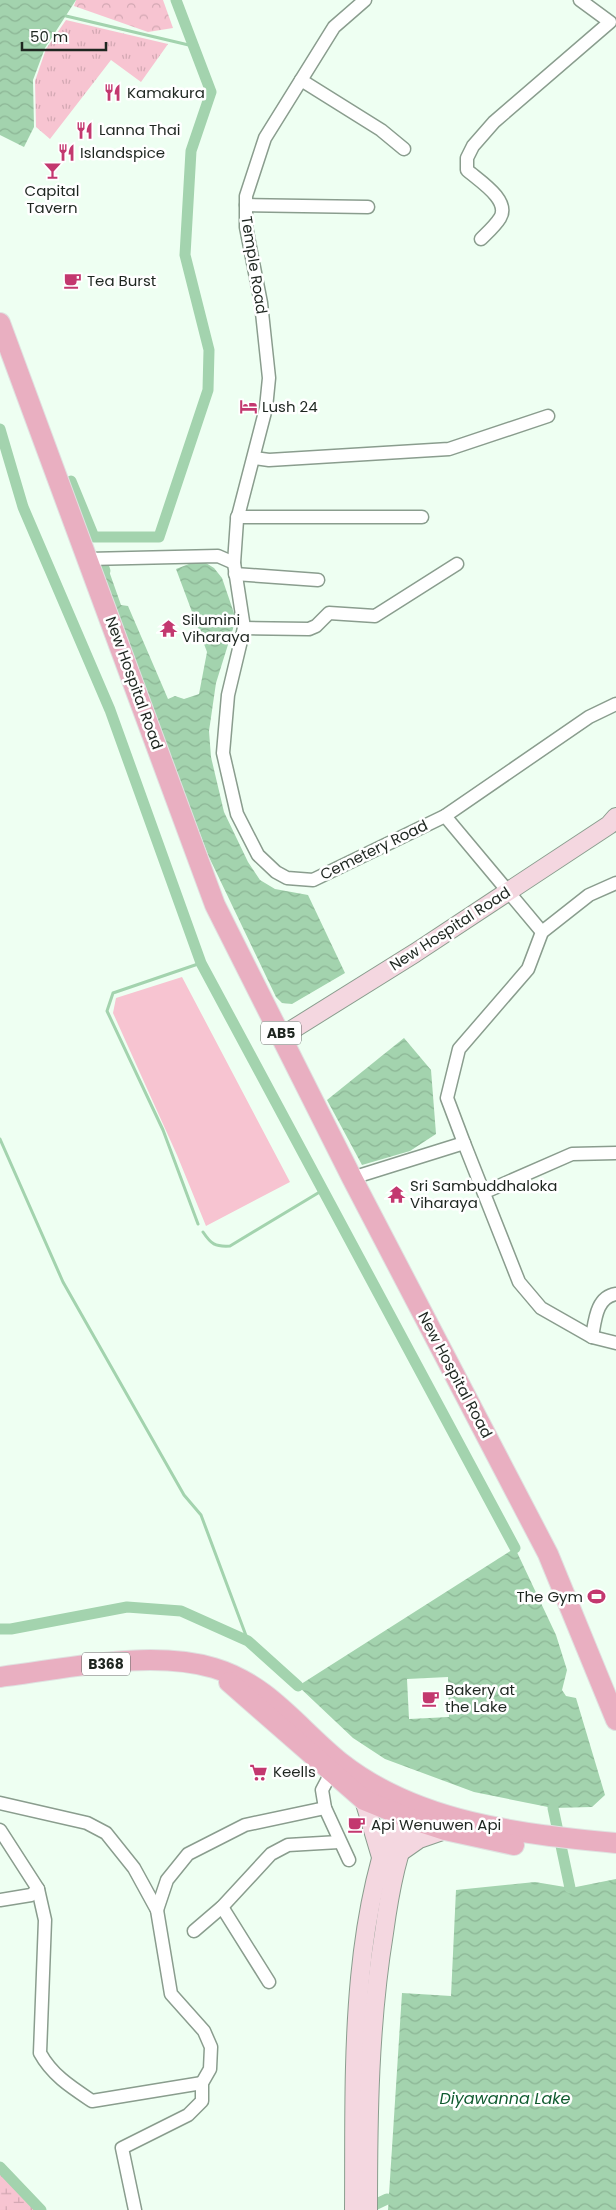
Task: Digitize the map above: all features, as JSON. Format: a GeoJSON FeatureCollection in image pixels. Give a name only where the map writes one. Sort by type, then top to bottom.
{"type":"FeatureCollection","features":[{"type":"Feature","properties":{"kind":"main road","name":"New Hospital Road"},"geometry":{"type":"LineString","coordinates":[[0,323],[215,905],[352,1178],[548,1554],[616,1720]]}},
{"type":"Feature","properties":{"kind":"main road","name":"New Hospital Road"},"geometry":{"type":"LineString","coordinates":[[282,1036],[507,892],[616,818]]}},
{"type":"Feature","properties":{"kind":"main road","name":"B368"},"geometry":{"type":"LineString","coordinates":[[0,1677],[127,1661],[178,1661],[213,1668],[238,1676],[259,1688],[341,1762],[407,1809],[445,1830],[578,1846],[614,1843]]}},
{"type":"Feature","properties":{"kind":"main road","name":"B368"},"geometry":{"type":"LineString","coordinates":[[213,1668],[364,1800],[455,1817],[519,1839]]}},
{"type":"Feature","properties":{"kind":"main road"},"geometry":{"type":"LineString","coordinates":[[364,1800],[381,1857]]}},
{"type":"Feature","properties":{"kind":"main road"},"geometry":{"type":"LineString","coordinates":[[361,2203],[375,1990],[390,1889],[407,1809]]}},
{"type":"Feature","properties":{"kind":"main road"},"geometry":{"type":"LineString","coordinates":[[361,2203],[354,2153],[361,1983],[368,1921],[381,1857],[407,1809]]}},
{"type":"Feature","properties":{"kind":"main road"},"geometry":{"type":"LineString","coordinates":[[399,1853],[419,1839],[445,1830]]}},
{"type":"Feature","properties":{"kind":"street","name":"Temple Road"},"geometry":{"type":"LineString","coordinates":[[235,569],[237,517],[266,408],[269,378],[261,304],[246,227],[246,196],[265,138],[334,27],[365,0]]}},
{"type":"Feature","properties":{"kind":"street"},"geometry":{"type":"LineString","coordinates":[[481,239],[501,217],[503,208],[498,198],[467,170],[467,158],[472,146],[494,122],[613,25],[580,0]]}},
{"type":"Feature","properties":{"kind":"street"},"geometry":{"type":"LineString","coordinates":[[301,80],[382,130],[404,149]]}},
{"type":"Feature","properties":{"kind":"street"},"geometry":{"type":"LineString","coordinates":[[246,205],[368,207]]}},
{"type":"Feature","properties":{"kind":"street"},"geometry":{"type":"LineString","coordinates":[[254,458],[269,460],[449,449],[548,416]]}},
{"type":"Feature","properties":{"kind":"street"},"geometry":{"type":"LineString","coordinates":[[237,517],[422,517]]}},
{"type":"Feature","properties":{"kind":"street"},"geometry":{"type":"LineString","coordinates":[[88,559],[218,556],[235,569],[318,580]]}},
{"type":"Feature","properties":{"kind":"street"},"geometry":{"type":"LineString","coordinates":[[244,628],[309,629],[316,626],[329,613],[375,616],[457,564]]}},
{"type":"Feature","properties":{"kind":"street","name":"Cemetery Road"},"geometry":{"type":"LineString","coordinates":[[235,569],[244,628],[228,695],[223,753],[237,814],[258,855],[276,872],[287,878],[313,880],[445,816],[589,717],[616,704]]}},
{"type":"Feature","properties":{"kind":"street"},"geometry":{"type":"LineString","coordinates":[[445,816],[542,932]]}},
{"type":"Feature","properties":{"kind":"street"},"geometry":{"type":"LineString","coordinates":[[616,883],[589,895],[542,932],[528,969],[459,1048],[447,1098],[519,1282],[541,1308],[592,1337],[616,1343]]}},
{"type":"Feature","properties":{"kind":"street"},"geometry":{"type":"LineString","coordinates":[[352,1178],[464,1143]]}},
{"type":"Feature","properties":{"kind":"street"},"geometry":{"type":"LineString","coordinates":[[485,1192],[572,1154],[616,1153]]}},
{"type":"Feature","properties":{"kind":"street"},"geometry":{"type":"LineString","coordinates":[[592,1337],[599,1305],[609,1295],[616,1294]]}},
{"type":"Feature","properties":{"kind":"street"},"geometry":{"type":"LineString","coordinates":[[331,1773],[322,1790],[325,1808],[339,1842],[349,1860]]}},
{"type":"Feature","properties":{"kind":"street"},"geometry":{"type":"LineString","coordinates":[[0,1803],[87,1822],[106,1833],[134,1868],[157,1910],[171,1994],[204,2032],[211,2048],[210,2069],[202,2083],[202,2101],[188,2115],[122,2148],[136,2210]]}},
{"type":"Feature","properties":{"kind":"street"},"geometry":{"type":"LineString","coordinates":[[157,1910],[167,1880],[188,1854],[245,1826],[325,1808]]}},
{"type":"Feature","properties":{"kind":"street"},"geometry":{"type":"LineString","coordinates":[[0,1830],[38,1888],[45,1920],[40,2053],[46,2064],[63,2082],[92,2101],[202,2083]]}},
{"type":"Feature","properties":{"kind":"street"},"geometry":{"type":"LineString","coordinates":[[194,1930],[222,1907],[271,1854],[288,1845],[339,1842]]}},
{"type":"Feature","properties":{"kind":"street"},"geometry":{"type":"LineString","coordinates":[[0,1900],[31,1895],[38,1888]]}},
{"type":"Feature","properties":{"kind":"street"},"geometry":{"type":"LineString","coordinates":[[222,1907],[269,1982]]}},
{"type":"Feature","properties":{"kind":"green space"},"geometry":{"type":"Polygon","coordinates":[[[76,0],[163,0],[173,28],[148,32],[74,6],[76,0]]]}},
{"type":"Feature","properties":{"kind":"green space"},"geometry":{"type":"Polygon","coordinates":[[[66,20],[168,44],[141,82],[111,60],[50,139],[36,127],[35,81],[46,49],[66,20]]]}},
{"type":"Feature","properties":{"kind":"green space"},"geometry":{"type":"Polygon","coordinates":[[[182,977],[290,1182],[206,1226],[177,1155],[113,1013],[116,998],[182,977]]]}},
{"type":"Feature","properties":{"kind":"green space"},"geometry":{"type":"Polygon","coordinates":[[[0,2167],[41,2210],[0,2210],[0,2167]]]}},
{"type":"Feature","properties":{"kind":"water"},"geometry":{"type":"Polygon","coordinates":[[[0,0],[76,0],[45,48],[33,80],[34,127],[24,147],[0,135],[0,0]]]}},
{"type":"Feature","properties":{"kind":"water"},"geometry":{"type":"Polygon","coordinates":[[[194,562],[206,563],[214,568],[222,578],[236,619],[216,683],[209,731],[211,757],[224,812],[248,862],[260,880],[275,889],[308,895],[345,973],[292,1004],[282,1003],[276,997],[208,855],[100,571],[109,571],[121,605],[128,606],[168,699],[175,696],[184,699],[199,694],[207,652],[176,569],[194,562]]]}},
{"type":"Feature","properties":{"kind":"water"},"geometry":{"type":"Polygon","coordinates":[[[404,1038],[431,1070],[436,1134],[410,1151],[362,1165],[327,1100],[404,1038]]]}},
{"type":"Feature","properties":{"kind":"water"},"geometry":{"type":"Polygon","coordinates":[[[515,1548],[556,1635],[567,1670],[562,1690],[566,1696],[576,1698],[605,1795],[592,1807],[553,1808],[474,1792],[385,1759],[353,1738],[298,1686],[515,1548]],[[448,1677],[407,1679],[409,1719],[449,1717],[448,1677]]]}},
{"type":"Feature","properties":{"kind":"water","name":"Diyawanna Lake"},"geometry":{"type":"Polygon","coordinates":[[[616,1879],[616,2210],[388,2210],[402,1993],[451,1996],[456,1890],[535,1882],[571,1888],[616,1879]]]}},
{"type":"Feature","properties":{"kind":"waterway"},"geometry":{"type":"LineString","coordinates":[[71,481],[94,537],[159,537],[208,390],[209,350],[185,255],[191,151],[211,92],[176,0]]}},
{"type":"Feature","properties":{"kind":"waterway"},"geometry":{"type":"LineString","coordinates":[[66,16],[193,46]]}},
{"type":"Feature","properties":{"kind":"waterway"},"geometry":{"type":"LineString","coordinates":[[0,429],[23,507],[110,710],[201,963],[515,1548]]}},
{"type":"Feature","properties":{"kind":"waterway"},"geometry":{"type":"LineString","coordinates":[[102,562],[105,571]]}},
{"type":"Feature","properties":{"kind":"waterway"},"geometry":{"type":"LineString","coordinates":[[198,1224],[163,1130],[107,1011],[113,993],[201,963]]}},
{"type":"Feature","properties":{"kind":"waterway"},"geometry":{"type":"LineString","coordinates":[[0,1139],[63,1282],[184,1495],[201,1515],[248,1641]]}},
{"type":"Feature","properties":{"kind":"waterway"},"geometry":{"type":"LineString","coordinates":[[203,1232],[214,1244],[230,1246],[323,1190]]}},
{"type":"Feature","properties":{"kind":"waterway"},"geometry":{"type":"LineString","coordinates":[[0,1629],[11,1629],[127,1607],[181,1611],[248,1641],[298,1686]]}},
{"type":"Feature","properties":{"kind":"waterway"},"geometry":{"type":"LineString","coordinates":[[553,1808],[570,1888]]}},
{"type":"Feature","properties":{"kind":"waterway"},"geometry":{"type":"LineString","coordinates":[[0,2167],[41,2210]]}},
{"type":"Feature","properties":{"kind":"waterway"},"geometry":{"type":"LineString","coordinates":[[364,2210],[387,2199]]}},
{"type":"Feature","properties":{"kind":"place","name":"Kamakura"},"geometry":{"type":"Point","coordinates":[113,93]}},
{"type":"Feature","properties":{"kind":"place","name":"Lanna Thai"},"geometry":{"type":"Point","coordinates":[85,130]}},
{"type":"Feature","properties":{"kind":"place","name":"Islandspice"},"geometry":{"type":"Point","coordinates":[66,153]}},
{"type":"Feature","properties":{"kind":"place","name":"Capital Tavern"},"geometry":{"type":"Point","coordinates":[52,170]}},
{"type":"Feature","properties":{"kind":"place","name":"Tea Burst"},"geometry":{"type":"Point","coordinates":[73,281]}},
{"type":"Feature","properties":{"kind":"place","name":"Lush 24"},"geometry":{"type":"Point","coordinates":[248,407]}},
{"type":"Feature","properties":{"kind":"place","name":"Silumini Viharaya"},"geometry":{"type":"Point","coordinates":[168,629]}},
{"type":"Feature","properties":{"kind":"place","name":"Sri Sambuddhaloka Viharaya"},"geometry":{"type":"Point","coordinates":[396,1195]}},
{"type":"Feature","properties":{"kind":"place","name":"The Gym"},"geometry":{"type":"Point","coordinates":[597,1597]}},
{"type":"Feature","properties":{"kind":"place","name":"Bakery at the Lake"},"geometry":{"type":"Point","coordinates":[431,1699]}},
{"type":"Feature","properties":{"kind":"place","name":"Keells"},"geometry":{"type":"Point","coordinates":[259,1772]}},
{"type":"Feature","properties":{"kind":"place","name":"Api Wenuwen Api"},"geometry":{"type":"Point","coordinates":[357,1825]}}]}
